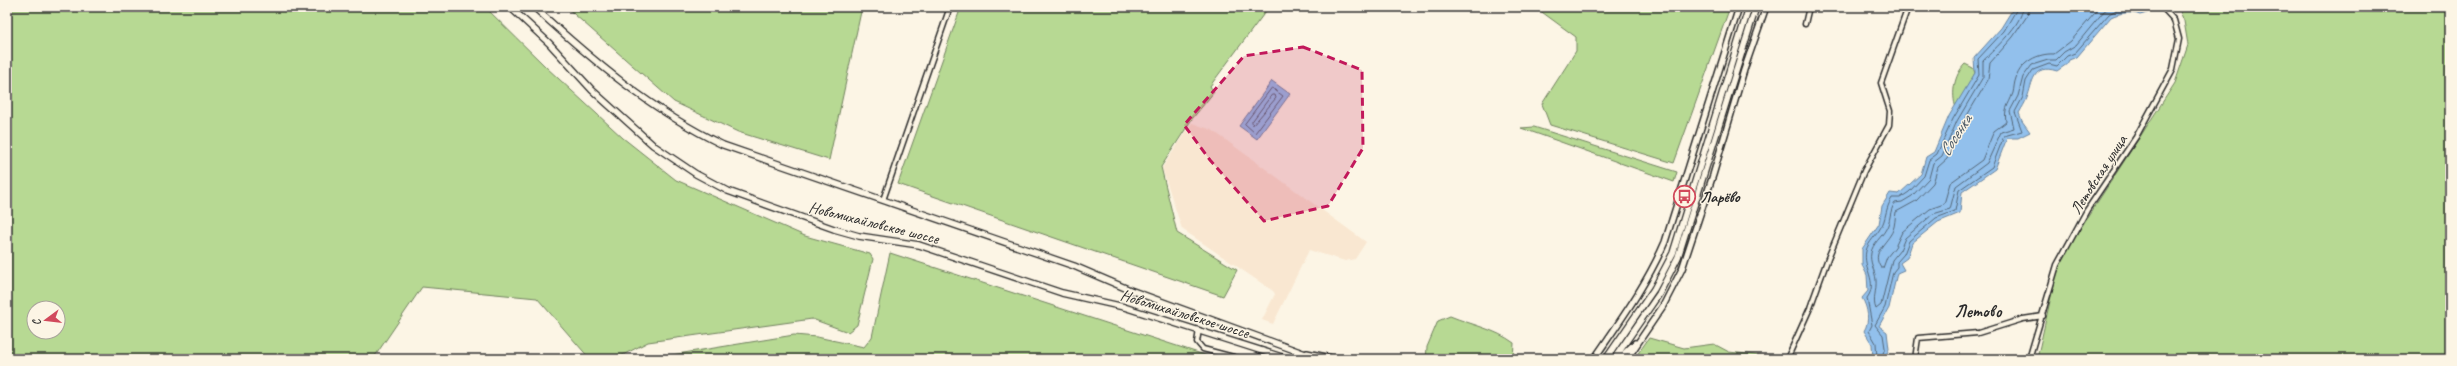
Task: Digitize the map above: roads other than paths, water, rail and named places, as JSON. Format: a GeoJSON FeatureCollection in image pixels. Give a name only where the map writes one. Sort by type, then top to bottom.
{"type":"FeatureCollection","features":[{"type":"Feature","properties":{"kind":"main road","name":"Новомихайловское шоссе"},"geometry":{"type":"LineString","coordinates":[[510,7],[549,42],[592,90],[654,145],[696,174],[728,191],[834,229],[859,236],[919,245],[1062,293],[1124,307],[1288,359]]}},
{"type":"Feature","properties":{"kind":"main road","name":"Новомихайловское шоссе"},"geometry":{"type":"LineString","coordinates":[[534,7],[577,46],[642,98],[690,129],[759,158],[1068,264],[1124,288],[1319,359]]}},
{"type":"Feature","properties":{"kind":"main road"},"geometry":{"type":"LineString","coordinates":[[1606,359],[1654,289],[1673,253],[1749,7]]}},
{"type":"Feature","properties":{"kind":"main road"},"geometry":{"type":"LineString","coordinates":[[1614,359],[1660,294],[1678,257],[1756,7]]}},
{"type":"Feature","properties":{"kind":"street"},"geometry":{"type":"LineString","coordinates":[[883,200],[950,7]]}},
{"type":"Feature","properties":{"kind":"street"},"geometry":{"type":"LineString","coordinates":[[1594,359],[1639,293],[1654,268],[1665,242],[1739,7]]}},
{"type":"Feature","properties":{"kind":"street"},"geometry":{"type":"LineString","coordinates":[[1627,359],[1673,288],[1690,250],[1744,70],[1766,7]]}},
{"type":"Feature","properties":{"kind":"street"},"geometry":{"type":"LineString","coordinates":[[1805,24],[1809,7]]}},
{"type":"Feature","properties":{"kind":"street"},"geometry":{"type":"LineString","coordinates":[[1787,359],[1810,308],[1828,258],[1864,171],[1888,125],[1890,111],[1881,83],[1908,7]]}},
{"type":"Feature","properties":{"kind":"street","name":"Летовская улица"},"geometry":{"type":"LineString","coordinates":[[2029,359],[2043,316],[2056,264],[2068,242],[2136,137],[2173,69],[2177,58],[2179,39],[2174,20],[2162,7]]}},
{"type":"Feature","properties":{"kind":"street"},"geometry":{"type":"LineString","coordinates":[[1915,359],[1918,338],[1978,333],[2023,319],[2043,316]]}},
{"type":"Feature","properties":{"kind":"street"},"geometry":{"type":"LineString","coordinates":[[1199,330],[1197,342],[1203,349],[1241,359]]}},
{"type":"Feature","properties":{"kind":"street"},"geometry":{"type":"LineString","coordinates":[[1618,359],[1643,336]]}},
{"type":"Feature","properties":{"kind":"street"},"geometry":{"type":"LineString","coordinates":[[1297,350],[1336,359]]}},
{"type":"Feature","properties":{"kind":"water","name":"Сосенка"},"geometry":{"type":"Polygon","coordinates":[[[2014,7],[2148,7],[2147,13],[2140,15],[2125,13],[2111,17],[2077,57],[2069,60],[2067,64],[2057,71],[2049,69],[2038,72],[2019,113],[2022,121],[2030,132],[2018,138],[2007,138],[1995,169],[1962,192],[1960,213],[1938,222],[1912,243],[1907,258],[1900,263],[1904,270],[1897,273],[1889,308],[1879,326],[1887,332],[1889,349],[1884,359],[1873,359],[1872,344],[1864,331],[1868,314],[1862,298],[1868,291],[1867,275],[1862,265],[1862,249],[1879,224],[1882,206],[1890,193],[1899,194],[1921,174],[1926,157],[1934,152],[1949,116],[1975,73],[1974,58],[2001,28],[2014,7]]]}},
{"type":"Feature","properties":{"kind":"water"},"geometry":{"type":"Polygon","coordinates":[[[1272,81],[1290,94],[1257,139],[1239,126],[1272,81]]]}},
{"type":"Feature","properties":{"kind":"place","name":"Ларёво"},"geometry":{"type":"Point","coordinates":[1685,196]}},
{"type":"Feature","properties":{"kind":"district","name":"Летово"},"geometry":{"type":"Point","coordinates":[1978,311]}}]}
